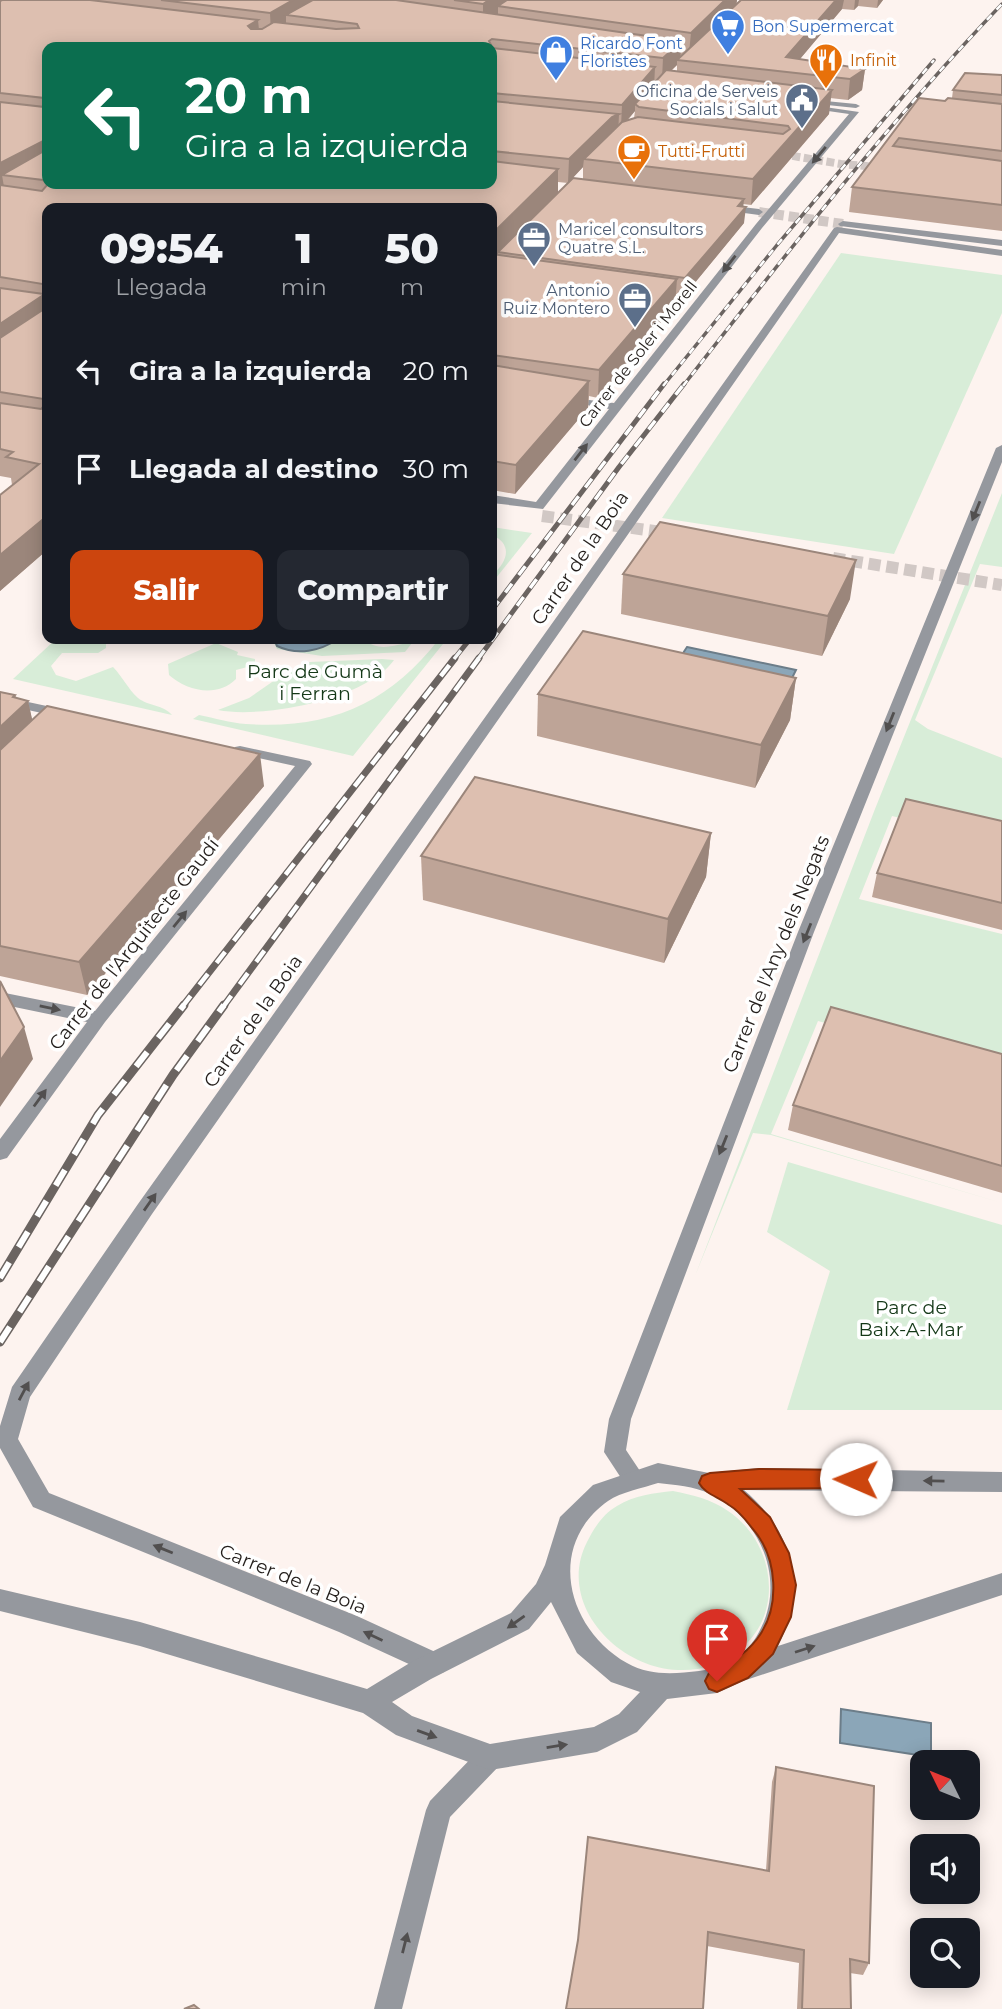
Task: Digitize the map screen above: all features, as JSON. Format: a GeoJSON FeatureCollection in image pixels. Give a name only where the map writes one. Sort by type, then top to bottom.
{"type":"FeatureCollection","features":[{"type":"Feature","properties":{"kind":"street","name":"Carrer de Soler i Morell"},"geometry":{"type":"LineString","coordinates":[[541,511],[760,217],[855,109],[802,103]]}},
{"type":"Feature","properties":{"kind":"street"},"geometry":{"type":"LineString","coordinates":[[717,207],[760,217]]}},
{"type":"Feature","properties":{"kind":"street"},"geometry":{"type":"LineString","coordinates":[[840,227],[1002,243]]}},
{"type":"Feature","properties":{"kind":"street"},"geometry":{"type":"LineString","coordinates":[[840,227],[1002,253]]}},
{"type":"Feature","properties":{"kind":"street","name":"Carrer de la Boia"},"geometry":{"type":"LineString","coordinates":[[435,1664],[348,1624],[41,1500],[7,1440],[10,1429],[20,1394],[145,1209],[840,227]]}},
{"type":"Feature","properties":{"kind":"street"},"geometry":{"type":"LineString","coordinates":[[684,301],[698,303]]}},
{"type":"Feature","properties":{"kind":"street"},"geometry":{"type":"LineString","coordinates":[[554,397],[617,407]]}},
{"type":"Feature","properties":{"kind":"street","name":"Carrer de l'Any dels Negats"},"geometry":{"type":"LineString","coordinates":[[633,1477],[615,1452],[620,1419],[699,1206],[950,570],[1002,448]]}},
{"type":"Feature","properties":{"kind":"street"},"geometry":{"type":"LineString","coordinates":[[497,500],[541,511]]}},
{"type":"Feature","properties":{"kind":"street"},"geometry":{"type":"LineString","coordinates":[[497,508],[541,511]]}},
{"type":"Feature","properties":{"kind":"street"},"geometry":{"type":"LineString","coordinates":[[0,700],[67,718]]}},
{"type":"Feature","properties":{"kind":"street","name":"Carrer de l'Arquitecte Gaudí"},"geometry":{"type":"LineString","coordinates":[[0,1153],[99,1018],[305,764],[229,748]]}},
{"type":"Feature","properties":{"kind":"street"},"geometry":{"type":"LineString","coordinates":[[0,998],[99,1018]]}},
{"type":"Feature","properties":{"kind":"street"},"geometry":{"type":"LineString","coordinates":[[369,1702],[435,1664],[520,1621],[544,1592],[556,1568],[561,1544],[571,1521],[587,1502],[608,1487],[633,1477],[671,1474],[710,1483],[738,1499],[762,1523],[778,1553],[785,1585],[780,1617],[765,1647],[740,1670]]}},
{"type":"Feature","properties":{"kind":"street"},"geometry":{"type":"LineString","coordinates":[[710,1483],[759,1478],[1002,1482]]}},
{"type":"Feature","properties":{"kind":"street"},"geometry":{"type":"LineString","coordinates":[[556,1568],[562,1608],[584,1646],[619,1673],[662,1687],[690,1687],[717,1681],[740,1670],[1002,1584]]}},
{"type":"Feature","properties":{"kind":"street"},"geometry":{"type":"LineString","coordinates":[[0,1600],[140,1634],[369,1702],[405,1726],[490,1757],[597,1739],[628,1723],[662,1687]]}},
{"type":"Feature","properties":{"kind":"street"},"geometry":{"type":"LineString","coordinates":[[388,2009],[439,1810],[490,1757]]}},
{"type":"Feature","properties":{"kind":"green space"},"geometry":{"type":"Polygon","coordinates":[[[841,253],[1002,275],[1002,313],[894,554],[662,518],[841,253]]]}},
{"type":"Feature","properties":{"kind":"green space"},"geometry":{"type":"Polygon","coordinates":[[[1002,493],[1002,567],[980,564],[915,720],[928,729],[1002,758],[1002,842],[892,816],[859,899],[1002,934],[1002,1072],[818,1021],[771,1134],[1002,1203],[771,1135],[753,1133],[695,1276],[875,809],[1002,493]]]}},
{"type":"Feature","properties":{"kind":"green space"},"geometry":{"type":"Polygon","coordinates":[[[497,528],[532,533],[497,577],[497,570],[506,554],[497,528]]]}},
{"type":"Feature","properties":{"kind":"green space"},"geometry":{"type":"Polygon","coordinates":[[[51,644],[106,644],[106,648],[98,653],[62,653],[51,666],[56,675],[76,681],[113,667],[138,698],[165,709],[172,715],[13,679],[51,644]]]}},
{"type":"Feature","properties":{"kind":"green space","name":"Parc de Gumà i Ferran"},"geometry":{"type":"Polygon","coordinates":[[[214,644],[238,652],[237,655],[255,659],[255,665],[236,670],[236,679],[228,685],[211,690],[193,688],[176,681],[169,675],[168,664],[214,644]]]}},
{"type":"Feature","properties":{"kind":"green space","name":"Parc de Gumà i Ferran"},"geometry":{"type":"Polygon","coordinates":[[[274,644],[372,644],[388,647],[411,644],[405,652],[322,656],[277,649],[274,644]]]}},
{"type":"Feature","properties":{"kind":"green space","name":"Parc de Gumà i Ferran"},"geometry":{"type":"Polygon","coordinates":[[[435,644],[443,644],[353,756],[193,719],[199,715],[240,723],[276,725],[330,717],[378,696],[420,662],[435,644]]]}},
{"type":"Feature","properties":{"kind":"green space","name":"Parc de Gumà i Ferran"},"geometry":{"type":"Polygon","coordinates":[[[394,660],[380,674],[361,686],[338,695],[286,708],[237,712],[218,710],[249,698],[285,673],[310,662],[394,660]]]}},
{"type":"Feature","properties":{"kind":"green space","name":"Parc de Baix-A-Mar"},"geometry":{"type":"Polygon","coordinates":[[[788,1162],[1002,1225],[1002,1410],[787,1410],[830,1271],[767,1232],[788,1162]]]}},
{"type":"Feature","properties":{"kind":"green space"},"geometry":{"type":"Polygon","coordinates":[[[673,1491],[715,1503],[744,1525],[765,1560],[769,1580],[763,1619],[753,1636],[724,1660],[695,1669],[678,1670],[655,1666],[634,1658],[614,1645],[598,1628],[586,1609],[580,1587],[580,1565],[587,1542],[603,1517],[631,1499],[673,1491]]]}},
{"type":"Feature","properties":{"kind":"water"},"geometry":{"type":"Polygon","coordinates":[[[276,644],[329,644],[301,651],[276,644]]]}},
{"type":"Feature","properties":{"kind":"water"},"geometry":{"type":"Polygon","coordinates":[[[687,647],[796,670],[782,698],[670,673],[687,647]]]}},
{"type":"Feature","properties":{"kind":"water"},"geometry":{"type":"Polygon","coordinates":[[[841,1709],[931,1723],[931,1750],[910,1750],[910,1754],[840,1743],[841,1709]]]}},
{"type":"Feature","properties":{"kind":"building"},"geometry":{"type":"Polygon","coordinates":[[[90,0],[258,20],[248,26],[251,29],[262,29],[274,22],[336,29],[359,28],[357,24],[286,15],[313,0],[396,0],[682,41],[663,58],[492,39],[490,42],[42,42],[42,98],[0,93],[0,1],[90,0]]]}},
{"type":"Feature","properties":{"kind":"building"},"geometry":{"type":"Polygon","coordinates":[[[161,0],[293,0],[270,13],[161,0]]]}},
{"type":"Feature","properties":{"kind":"building"},"geometry":{"type":"Polygon","coordinates":[[[454,0],[489,0],[483,4],[454,0]]]}},
{"type":"Feature","properties":{"kind":"building"},"geometry":{"type":"Polygon","coordinates":[[[507,0],[725,0],[691,33],[498,6],[507,0]]]}},
{"type":"Feature","properties":{"kind":"building"},"geometry":{"type":"Polygon","coordinates":[[[741,0],[836,0],[786,57],[865,69],[850,79],[677,60],[741,0]]]}},
{"type":"Feature","properties":{"kind":"building"},"geometry":{"type":"Polygon","coordinates":[[[497,49],[655,67],[622,105],[497,93],[497,49]]]}},
{"type":"Feature","properties":{"kind":"building"},"geometry":{"type":"Polygon","coordinates":[[[666,70],[832,90],[753,179],[584,159],[622,122],[638,117],[783,134],[790,129],[788,126],[639,107],[635,104],[666,70]]]}},
{"type":"Feature","properties":{"kind":"building"},"geometry":{"type":"Polygon","coordinates":[[[965,73],[1002,75],[1002,95],[953,90],[965,73]]]}},
{"type":"Feature","properties":{"kind":"building"},"geometry":{"type":"Polygon","coordinates":[[[919,98],[1002,104],[1002,151],[899,138],[893,146],[1002,161],[1002,205],[852,187],[919,98]]]}},
{"type":"Feature","properties":{"kind":"building"},"geometry":{"type":"Polygon","coordinates":[[[0,102],[42,107],[42,142],[0,163],[0,102]]]}},
{"type":"Feature","properties":{"kind":"building"},"geometry":{"type":"Polygon","coordinates":[[[497,102],[619,114],[612,117],[569,159],[497,152],[497,102]]]}},
{"type":"Feature","properties":{"kind":"building"},"geometry":{"type":"Polygon","coordinates":[[[42,152],[42,180],[2,175],[42,152]]]}},
{"type":"Feature","properties":{"kind":"building"},"geometry":{"type":"Polygon","coordinates":[[[497,162],[558,169],[497,229],[497,203],[42,203],[42,284],[0,277],[0,185],[42,191],[497,189],[497,162]]]}},
{"type":"Feature","properties":{"kind":"building"},"geometry":{"type":"Polygon","coordinates":[[[573,178],[744,199],[738,206],[746,207],[685,278],[498,252],[573,178]]]}},
{"type":"Feature","properties":{"kind":"building"},"geometry":{"type":"Polygon","coordinates":[[[497,255],[677,279],[599,370],[497,356],[497,255]]]}},
{"type":"Feature","properties":{"kind":"building"},"geometry":{"type":"Polygon","coordinates":[[[0,288],[42,294],[42,296],[0,324],[0,288]]]}},
{"type":"Feature","properties":{"kind":"building"},"geometry":{"type":"Polygon","coordinates":[[[42,310],[42,399],[0,392],[0,338],[42,310]]]}},
{"type":"Feature","properties":{"kind":"building"},"geometry":{"type":"Polygon","coordinates":[[[497,366],[589,381],[516,465],[497,462],[497,366]]]}},
{"type":"Feature","properties":{"kind":"building"},"geometry":{"type":"Polygon","coordinates":[[[0,403],[41,409],[42,520],[0,555],[0,495],[39,464],[6,457],[13,452],[0,449],[0,403]]]}},
{"type":"Feature","properties":{"kind":"building"},"geometry":{"type":"Polygon","coordinates":[[[660,522],[856,560],[828,616],[623,574],[660,522]]]}},
{"type":"Feature","properties":{"kind":"building"},"geometry":{"type":"Polygon","coordinates":[[[583,631],[796,678],[761,745],[538,694],[583,631]]]}},
{"type":"Feature","properties":{"kind":"building"},"geometry":{"type":"Polygon","coordinates":[[[0,692],[28,701],[0,727],[0,692]]]}},
{"type":"Feature","properties":{"kind":"building"},"geometry":{"type":"Polygon","coordinates":[[[47,706],[260,754],[79,962],[0,946],[0,750],[47,706]]]}},
{"type":"Feature","properties":{"kind":"building"},"geometry":{"type":"Polygon","coordinates":[[[475,777],[711,833],[668,919],[421,856],[475,777]]]}},
{"type":"Feature","properties":{"kind":"building"},"geometry":{"type":"Polygon","coordinates":[[[906,799],[1002,821],[1002,903],[877,873],[906,799]]]}},
{"type":"Feature","properties":{"kind":"building"},"geometry":{"type":"Polygon","coordinates":[[[0,981],[24,1027],[0,1061],[0,981]]]}},
{"type":"Feature","properties":{"kind":"building"},"geometry":{"type":"Polygon","coordinates":[[[831,1007],[1002,1054],[1002,1166],[793,1105],[831,1007]]]}},
{"type":"Feature","properties":{"kind":"building"},"geometry":{"type":"Polygon","coordinates":[[[776,1767],[874,1786],[869,1963],[850,1959],[851,2009],[802,2009],[804,1950],[708,1932],[703,2009],[566,2009],[578,1940],[588,1837],[769,1871],[776,1767]]]}},
{"type":"Feature","properties":{"kind":"tunnel"},"geometry":{"type":"LineString","coordinates":[[781,154],[841,164],[891,168]]}},
{"type":"Feature","properties":{"kind":"tunnel"},"geometry":{"type":"LineString","coordinates":[[759,212],[843,224]]}},
{"type":"Feature","properties":{"kind":"tunnel"},"geometry":{"type":"LineString","coordinates":[[542,516],[677,534]]}},
{"type":"Feature","properties":{"kind":"tunnel"},"geometry":{"type":"LineString","coordinates":[[833,558],[1002,585]]}},
{"type":"Feature","properties":{"kind":"railway"},"geometry":{"type":"LineString","coordinates":[[683,386],[877,143],[1002,4]]}},
{"type":"Feature","properties":{"kind":"railway"},"geometry":{"type":"LineString","coordinates":[[663,386],[777,245],[934,60]]}},
{"type":"Feature","properties":{"kind":"railway"},"geometry":{"type":"LineString","coordinates":[[497,603],[664,384]]}},
{"type":"Feature","properties":{"kind":"railway"},"geometry":{"type":"LineString","coordinates":[[497,633],[619,467],[684,384]]}},
{"type":"Feature","properties":{"kind":"railway"},"geometry":{"type":"LineString","coordinates":[[454,659],[466,644]]}},
{"type":"Feature","properties":{"kind":"railway"},"geometry":{"type":"LineString","coordinates":[[478,659],[489,644]]}},
{"type":"Feature","properties":{"kind":"railway"},"geometry":{"type":"LineString","coordinates":[[182,1007],[455,658]]}},
{"type":"Feature","properties":{"kind":"railway"},"geometry":{"type":"LineString","coordinates":[[223,1007],[479,658]]}},
{"type":"Feature","properties":{"kind":"railway"},"geometry":{"type":"LineString","coordinates":[[0,1278],[98,1115],[184,1005]]}},
{"type":"Feature","properties":{"kind":"railway"},"geometry":{"type":"LineString","coordinates":[[0,1342],[173,1075],[224,1005]]}},
{"type":"Feature","properties":{"kind":"place","name":"Bon Supermercat"},"geometry":{"type":"Point","coordinates":[728,56]}},
{"type":"Feature","properties":{"kind":"place","name":"Ricardo Font Floristes"},"geometry":{"type":"Point","coordinates":[556,82]}},
{"type":"Feature","properties":{"kind":"place","name":"Infinit"},"geometry":{"type":"Point","coordinates":[826,90]}},
{"type":"Feature","properties":{"kind":"place","name":"Oficina de Serveis Socials i Salut"},"geometry":{"type":"Point","coordinates":[802,130]}},
{"type":"Feature","properties":{"kind":"place","name":"Tutti-Frutti"},"geometry":{"type":"Point","coordinates":[634,181]}},
{"type":"Feature","properties":{"kind":"place","name":"Maricel consultors Quatre S.L."},"geometry":{"type":"Point","coordinates":[534,268]}},
{"type":"Feature","properties":{"kind":"place","name":"Antonio Ruiz Montero"},"geometry":{"type":"Point","coordinates":[635,329]}},
{"type":"Feature","properties":{"kind":"route"},"geometry":{"type":"LineString","coordinates":[[717,1681],[740,1670],[765,1647],[780,1617],[785,1585],[778,1553],[762,1523],[738,1499],[710,1483],[759,1478],[856,1479]]}}]}
